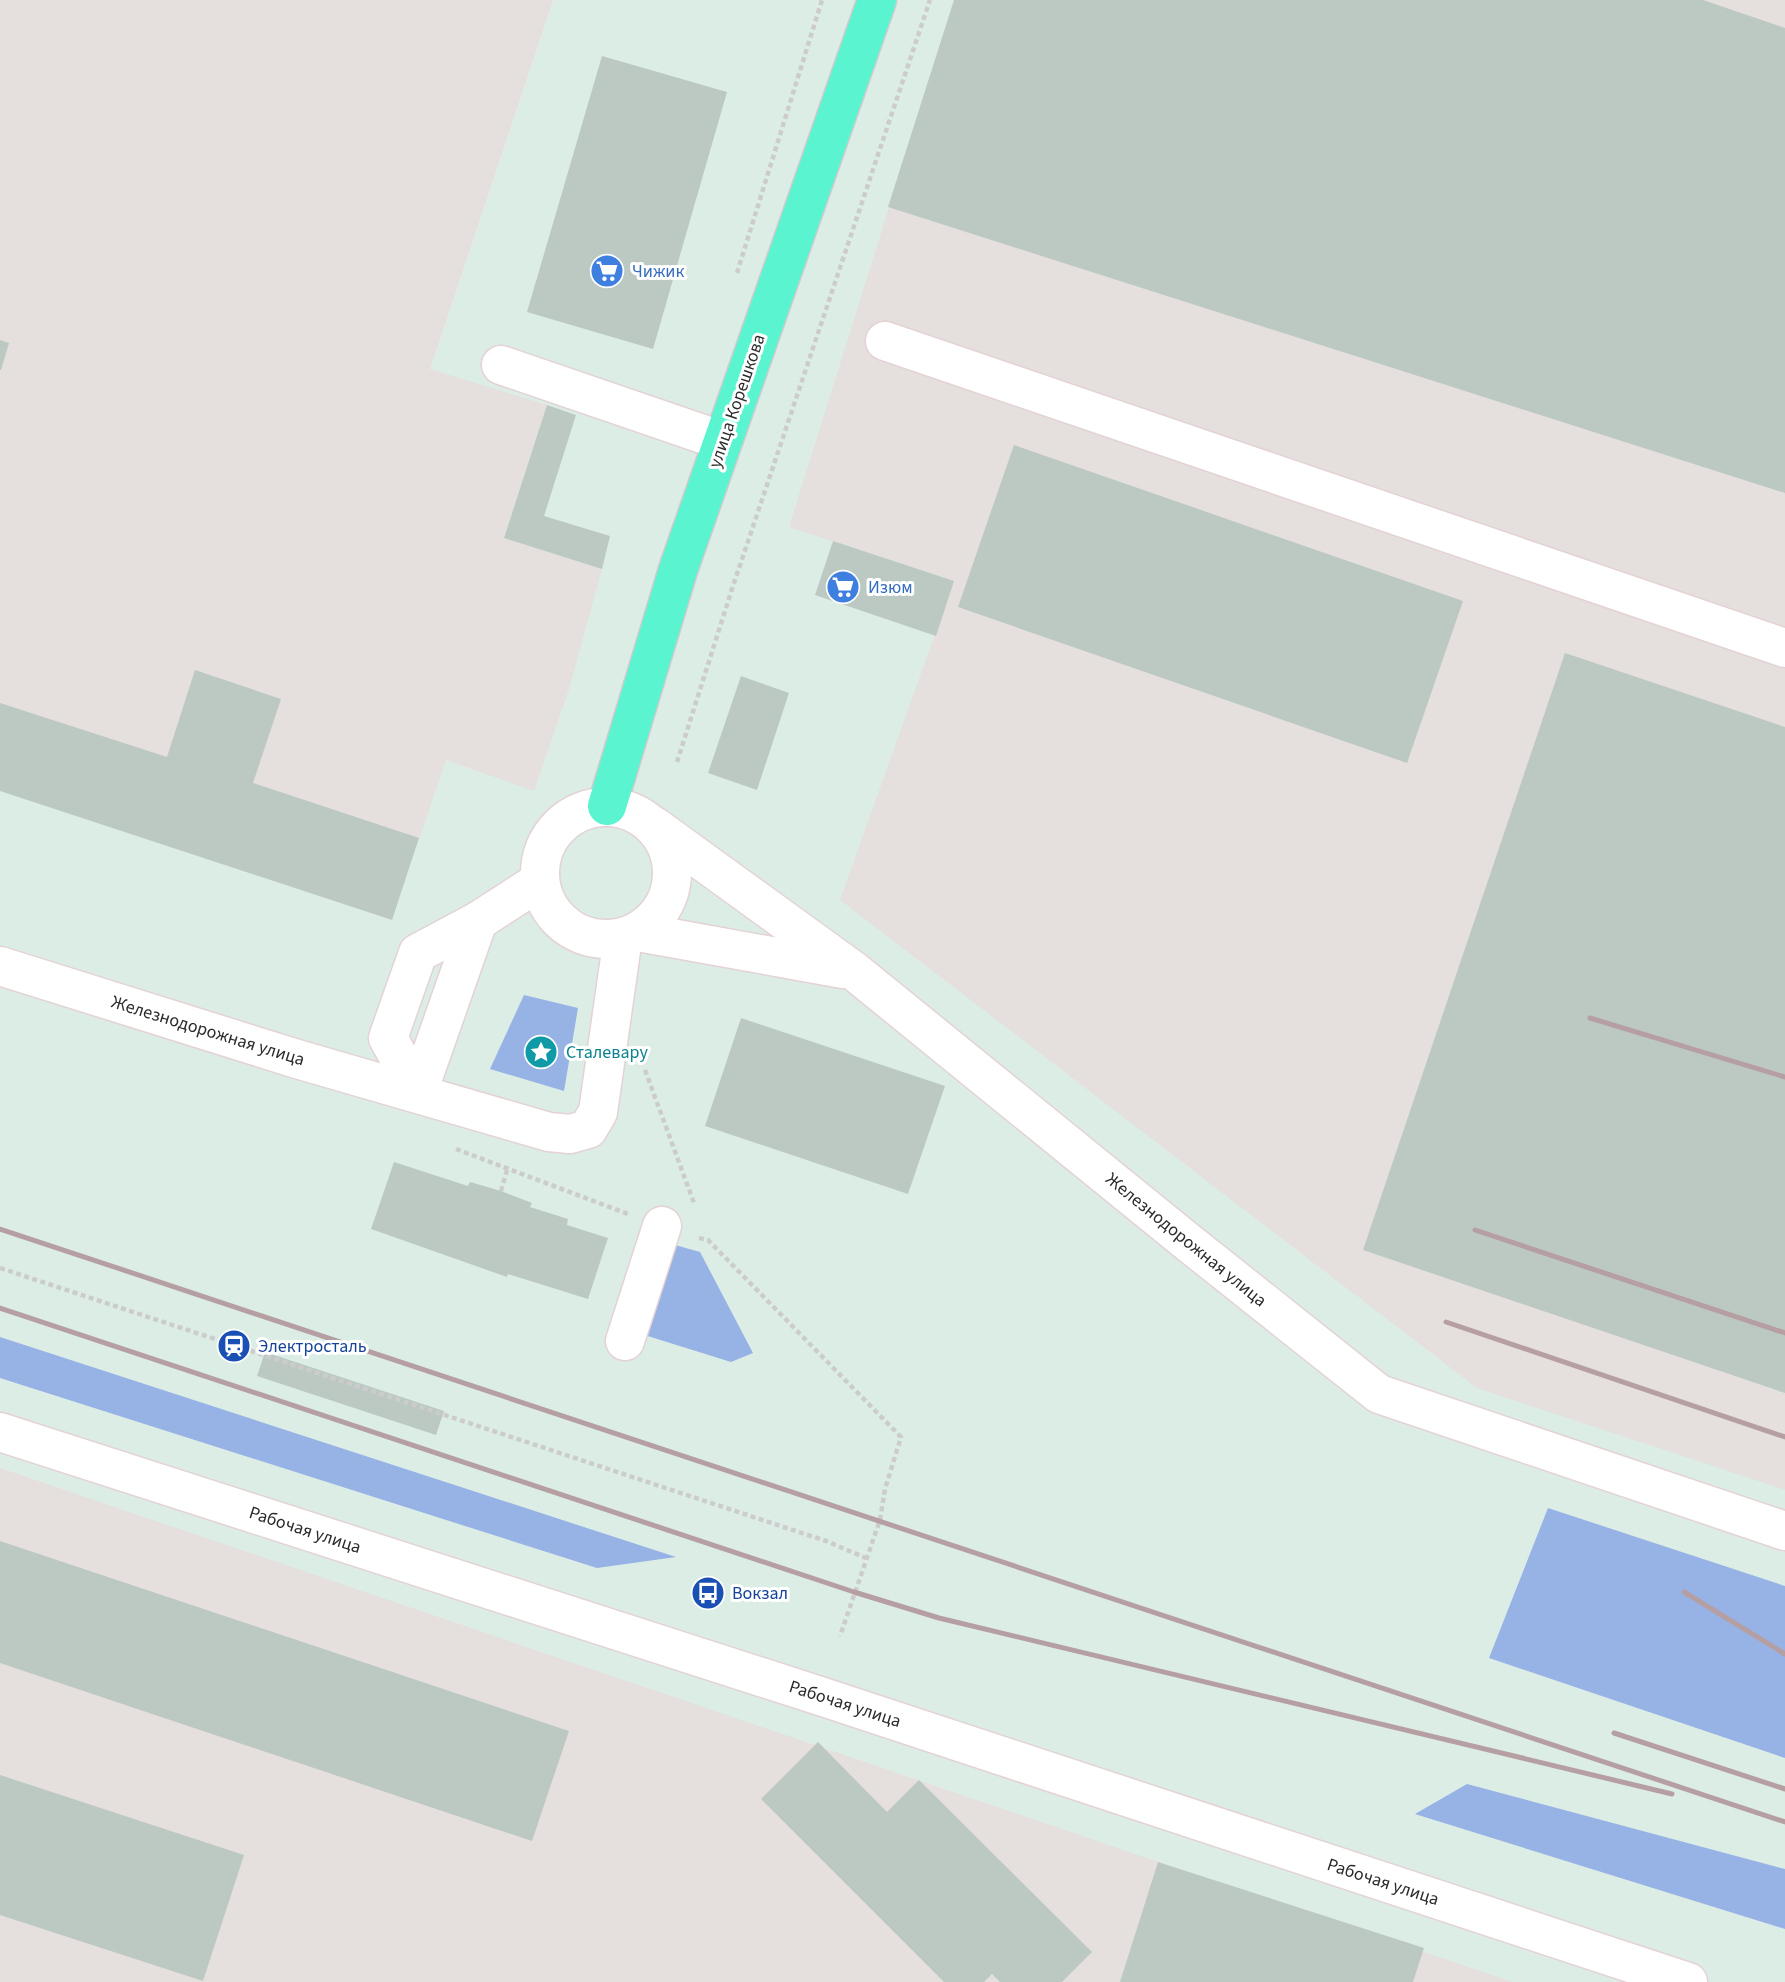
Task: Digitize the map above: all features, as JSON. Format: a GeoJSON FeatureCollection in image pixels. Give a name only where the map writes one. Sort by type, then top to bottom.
{"type":"FeatureCollection","features":[{"type":"Feature","properties":{"kind":"main road","name":"улица Корешкова"},"geometry":{"type":"LineString","coordinates":[[607,806],[678,570],[877,0]]}},
{"type":"Feature","properties":{"kind":"street"},"geometry":{"type":"LineString","coordinates":[[885,341],[1785,648]]}},
{"type":"Feature","properties":{"kind":"street"},"geometry":{"type":"LineString","coordinates":[[501,365],[723,441]]}},
{"type":"Feature","properties":{"kind":"street"},"geometry":{"type":"LineString","coordinates":[[631,935],[654,919],[664,906],[671,890],[671,856],[654,826],[641,816],[625,808],[589,808],[572,816],[557,828],[547,844],[541,862],[540,881],[545,899],[555,915],[568,928],[586,936],[604,939],[631,935],[854,971]]}},
{"type":"Feature","properties":{"kind":"street","name":"Железнодорожная улица"},"geometry":{"type":"LineString","coordinates":[[654,826],[854,971],[1173,1231],[1379,1394],[1785,1531]]}},
{"type":"Feature","properties":{"kind":"street"},"geometry":{"type":"LineString","coordinates":[[418,1092],[388,1038],[418,953],[478,921],[540,881]]}},
{"type":"Feature","properties":{"kind":"street","name":"Железнодорожная улица"},"geometry":{"type":"LineString","coordinates":[[0,966],[297,1059],[550,1132],[570,1134],[588,1129],[598,1112],[631,935]]}},
{"type":"Feature","properties":{"kind":"street"},"geometry":{"type":"LineString","coordinates":[[625,1341],[662,1226]]}},
{"type":"Feature","properties":{"kind":"street","name":"Рабочая улица"},"geometry":{"type":"LineString","coordinates":[[0,1432],[820,1696],[1688,1982]]}},
{"type":"Feature","properties":{"kind":"path"},"geometry":{"type":"LineString","coordinates":[[677,762],[732,589],[930,0]]}},
{"type":"Feature","properties":{"kind":"path"},"geometry":{"type":"LineString","coordinates":[[643,1064],[699,1215]]}},
{"type":"Feature","properties":{"kind":"path"},"geometry":{"type":"LineString","coordinates":[[501,1191],[507,1170],[708,1240]]}},
{"type":"Feature","properties":{"kind":"path"},"geometry":{"type":"LineString","coordinates":[[703,1228],[708,1240],[901,1437],[880,1520],[840,1636]]}},
{"type":"Feature","properties":{"kind":"path"},"geometry":{"type":"LineString","coordinates":[[0,1268],[825,1541],[866,1558]]}},
{"type":"Feature","properties":{"kind":"shaded area"},"geometry":{"type":"Polygon","coordinates":[[[0,0],[553,0],[430,369],[547,405],[504,537],[602,569],[569,689],[534,791],[446,760],[419,840],[0,708],[0,0]]]}},
{"type":"Feature","properties":{"kind":"shaded area"},"geometry":{"type":"Polygon","coordinates":[[[954,0],[1785,0],[1785,1490],[1477,1388],[840,900],[954,581],[789,527],[954,0]]]}},
{"type":"Feature","properties":{"kind":"shaded area"},"geometry":{"type":"Polygon","coordinates":[[[524,995],[578,1008],[564,1091],[490,1069],[524,995]]]}},
{"type":"Feature","properties":{"kind":"shaded area"},"geometry":{"type":"Polygon","coordinates":[[[668,1243],[700,1252],[753,1353],[731,1362],[638,1333],[668,1243]]]}},
{"type":"Feature","properties":{"kind":"shaded area"},"geometry":{"type":"Polygon","coordinates":[[[0,1337],[676,1557],[597,1568],[0,1378],[0,1337]]]}},
{"type":"Feature","properties":{"kind":"shaded area"},"geometry":{"type":"Polygon","coordinates":[[[0,1468],[1512,1982],[0,1982],[0,1468]]]}},
{"type":"Feature","properties":{"kind":"shaded area"},"geometry":{"type":"Polygon","coordinates":[[[1548,1508],[1785,1586],[1785,1758],[1489,1658],[1548,1508]]]}},
{"type":"Feature","properties":{"kind":"shaded area"},"geometry":{"type":"Polygon","coordinates":[[[1467,1784],[1785,1869],[1785,1929],[1415,1814],[1467,1784]]]}},
{"type":"Feature","properties":{"kind":"building"},"geometry":{"type":"Polygon","coordinates":[[[954,0],[1703,0],[1785,28],[1785,493],[888,207],[954,0]]]}},
{"type":"Feature","properties":{"kind":"building"},"geometry":{"type":"Polygon","coordinates":[[[602,56],[727,92],[653,349],[527,312],[602,56]]]}},
{"type":"Feature","properties":{"kind":"building"},"geometry":{"type":"Polygon","coordinates":[[[0,340],[9,343],[1,370],[0,370],[0,340]]]}},
{"type":"Feature","properties":{"kind":"building"},"geometry":{"type":"Polygon","coordinates":[[[547,405],[576,415],[544,516],[610,536],[602,569],[504,538],[547,405]]]}},
{"type":"Feature","properties":{"kind":"building"},"geometry":{"type":"Polygon","coordinates":[[[1014,445],[1463,601],[1407,763],[958,607],[1014,445]]]}},
{"type":"Feature","properties":{"kind":"building"},"geometry":{"type":"Polygon","coordinates":[[[833,541],[954,581],[936,636],[815,595],[833,541]]]}},
{"type":"Feature","properties":{"kind":"building"},"geometry":{"type":"Polygon","coordinates":[[[1565,653],[1785,727],[1785,1393],[1363,1250],[1565,653]]]}},
{"type":"Feature","properties":{"kind":"building"},"geometry":{"type":"Polygon","coordinates":[[[195,670],[281,699],[253,783],[419,838],[392,920],[0,791],[0,703],[167,757],[195,670]]]}},
{"type":"Feature","properties":{"kind":"building"},"geometry":{"type":"Polygon","coordinates":[[[741,676],[789,693],[757,790],[708,773],[741,676]]]}},
{"type":"Feature","properties":{"kind":"building"},"geometry":{"type":"Polygon","coordinates":[[[741,1018],[945,1086],[908,1194],[705,1126],[741,1018]]]}},
{"type":"Feature","properties":{"kind":"building"},"geometry":{"type":"Polygon","coordinates":[[[394,1162],[468,1186],[470,1182],[501,1191],[532,1203],[530,1207],[568,1219],[567,1225],[608,1238],[588,1299],[508,1274],[507,1277],[371,1229],[394,1162]]]}},
{"type":"Feature","properties":{"kind":"building"},"geometry":{"type":"Polygon","coordinates":[[[265,1352],[444,1411],[436,1435],[257,1376],[265,1352]]]}},
{"type":"Feature","properties":{"kind":"building"},"geometry":{"type":"Polygon","coordinates":[[[0,1541],[569,1731],[532,1841],[0,1663],[0,1541]]]}},
{"type":"Feature","properties":{"kind":"building"},"geometry":{"type":"Polygon","coordinates":[[[818,1742],[887,1812],[919,1780],[1092,1952],[1062,1982],[1000,1982],[992,1974],[984,1982],[944,1982],[761,1799],[818,1742]]]}},
{"type":"Feature","properties":{"kind":"building"},"geometry":{"type":"Polygon","coordinates":[[[0,1775],[244,1855],[203,1981],[0,1915],[0,1775]]]}},
{"type":"Feature","properties":{"kind":"building"},"geometry":{"type":"Polygon","coordinates":[[[1158,1862],[1424,1948],[1413,1982],[1120,1982],[1158,1862]]]}},
{"type":"Feature","properties":{"kind":"railway"},"geometry":{"type":"LineString","coordinates":[[1590,1018],[1785,1077]]}},
{"type":"Feature","properties":{"kind":"railway"},"geometry":{"type":"LineString","coordinates":[[0,1229],[1785,1822]]}},
{"type":"Feature","properties":{"kind":"railway"},"geometry":{"type":"LineString","coordinates":[[1475,1230],[1785,1333]]}},
{"type":"Feature","properties":{"kind":"railway"},"geometry":{"type":"LineString","coordinates":[[0,1308],[939,1618],[1672,1794]]}},
{"type":"Feature","properties":{"kind":"railway"},"geometry":{"type":"LineString","coordinates":[[1446,1322],[1785,1437]]}},
{"type":"Feature","properties":{"kind":"railway"},"geometry":{"type":"LineString","coordinates":[[1684,1592],[1785,1654]]}},
{"type":"Feature","properties":{"kind":"railway"},"geometry":{"type":"LineString","coordinates":[[1614,1733],[1785,1789]]}},
{"type":"Feature","properties":{"kind":"place","name":"Чижик"},"geometry":{"type":"Point","coordinates":[607,271]}},
{"type":"Feature","properties":{"kind":"place","name":"Изюм"},"geometry":{"type":"Point","coordinates":[843,587]}},
{"type":"Feature","properties":{"kind":"place","name":"Сталевару"},"geometry":{"type":"Point","coordinates":[541,1052]}},
{"type":"Feature","properties":{"kind":"place","name":"Электросталь"},"geometry":{"type":"Point","coordinates":[234,1346]}},
{"type":"Feature","properties":{"kind":"place","name":"Вокзал"},"geometry":{"type":"Point","coordinates":[708,1593]}}]}
